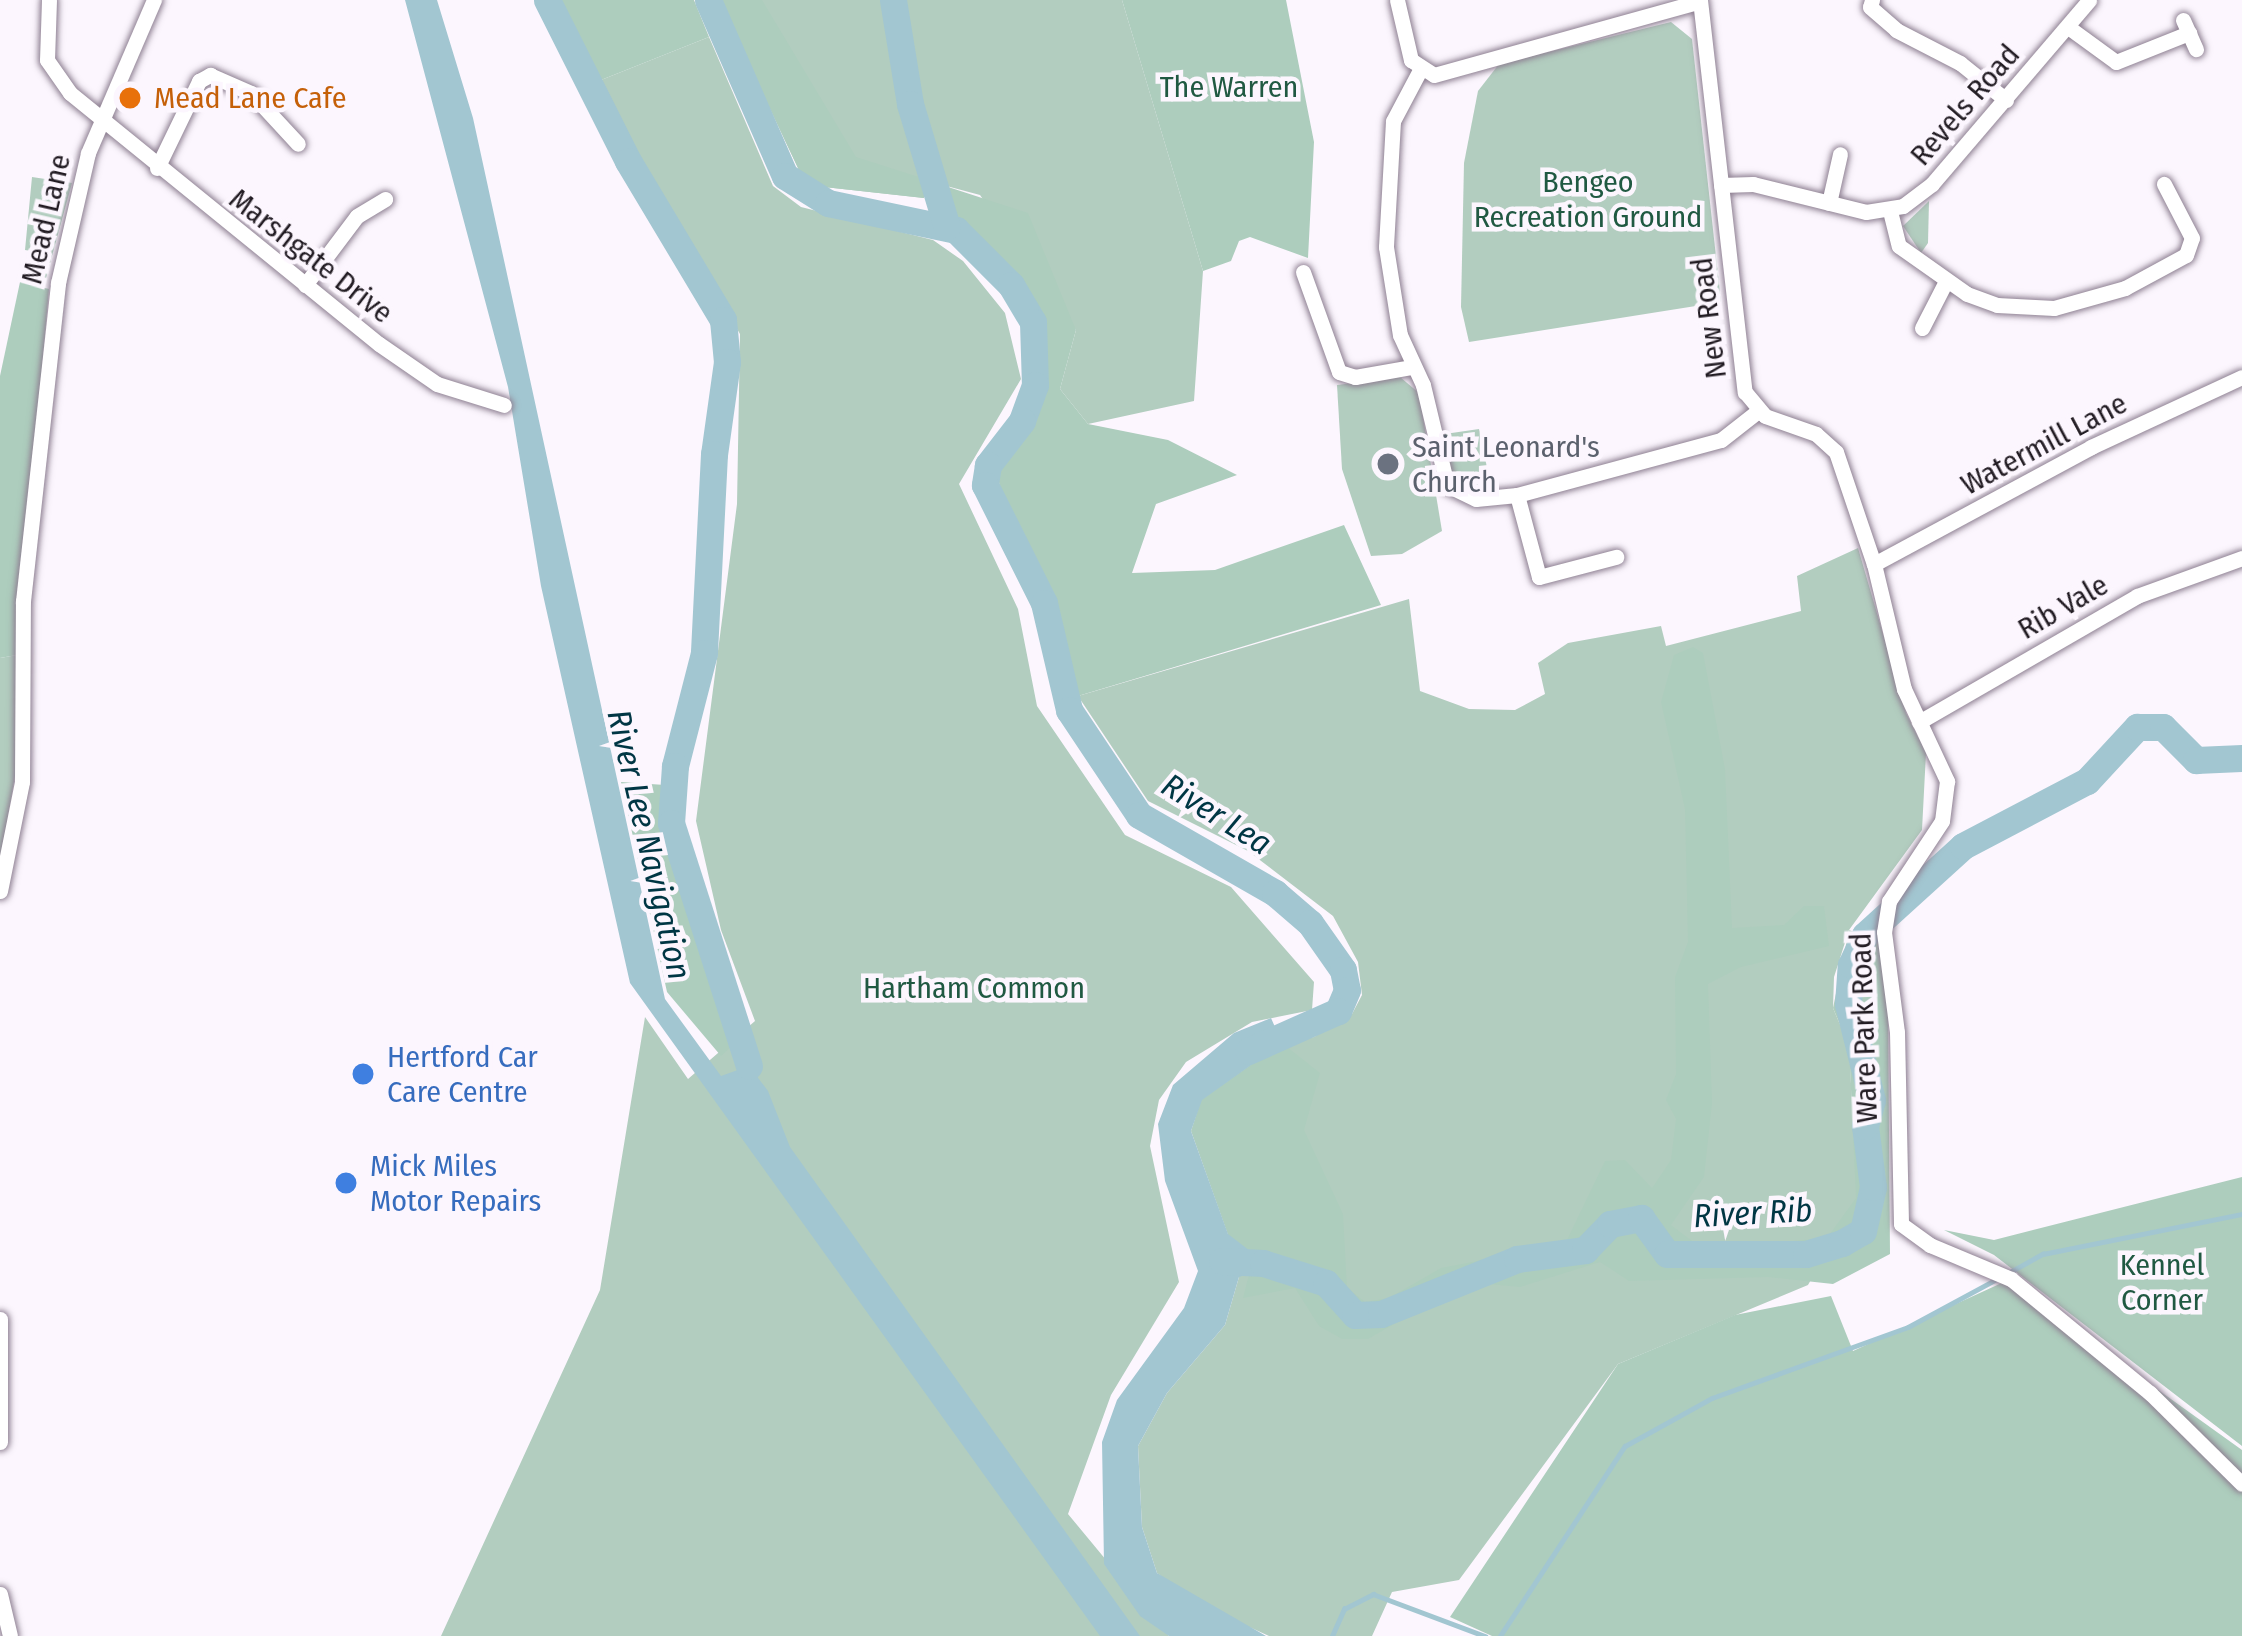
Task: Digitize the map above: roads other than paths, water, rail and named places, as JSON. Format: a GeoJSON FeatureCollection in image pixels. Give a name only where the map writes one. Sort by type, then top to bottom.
{"type":"FeatureCollection","features":[{"type":"Feature","properties":{"kind":"street","name":"Marshgate Drive"},"geometry":{"type":"LineString","coordinates":[[49,0],[52,71],[101,120],[305,285],[437,384],[504,405]]}},
{"type":"Feature","properties":{"kind":"street","name":"Mead Lane"},"geometry":{"type":"LineString","coordinates":[[0,891],[22,782],[23,601],[50,334],[68,231],[101,120],[154,0]]}},
{"type":"Feature","properties":{"kind":"street"},"geometry":{"type":"LineString","coordinates":[[1397,0],[1407,50],[1420,70],[1444,74],[1700,1]]}},
{"type":"Feature","properties":{"kind":"street"},"geometry":{"type":"LineString","coordinates":[[1872,0],[1870,7],[1896,30],[1960,63],[2006,100]]}},
{"type":"Feature","properties":{"kind":"street","name":"Revels Road"},"geometry":{"type":"LineString","coordinates":[[1890,211],[1923,194],[2089,0]]}},
{"type":"Feature","properties":{"kind":"street","name":"New Road"},"geometry":{"type":"LineString","coordinates":[[1700,1],[1743,382],[1758,411]]}},
{"type":"Feature","properties":{"kind":"street"},"geometry":{"type":"LineString","coordinates":[[2068,27],[2116,62],[2189,34]]}},
{"type":"Feature","properties":{"kind":"street"},"geometry":{"type":"LineString","coordinates":[[1420,70],[1394,121],[1386,202],[1390,284],[1447,485],[1476,499],[1517,495],[1720,440],[1758,411]]}},
{"type":"Feature","properties":{"kind":"street"},"geometry":{"type":"LineString","coordinates":[[157,168],[199,81],[210,75],[251,93],[298,144]]}},
{"type":"Feature","properties":{"kind":"street"},"geometry":{"type":"LineString","coordinates":[[1829,203],[1840,154]]}},
{"type":"Feature","properties":{"kind":"street"},"geometry":{"type":"LineString","coordinates":[[1721,185],[1753,184],[1829,203],[1890,211],[1899,246],[1946,280],[1997,305],[2037,309],[2125,288],[2192,245],[2164,184]]}},
{"type":"Feature","properties":{"kind":"street"},"geometry":{"type":"LineString","coordinates":[[305,285],[357,216],[386,200]]}},
{"type":"Feature","properties":{"kind":"street"},"geometry":{"type":"LineString","coordinates":[[1303,272],[1340,372],[1355,377],[1412,368]]}},
{"type":"Feature","properties":{"kind":"street"},"geometry":{"type":"LineString","coordinates":[[1922,328],[1946,280]]}},
{"type":"Feature","properties":{"kind":"street","name":"Watermill Lane"},"geometry":{"type":"LineString","coordinates":[[1874,564],[2242,377]]}},
{"type":"Feature","properties":{"kind":"street","name":"Ware Park Road"},"geometry":{"type":"LineString","coordinates":[[1758,411],[1831,444],[1874,564],[1887,636],[1950,800],[1889,901],[1884,932],[1897,1032],[1901,1224],[1930,1246],[2011,1279],[2150,1394],[2242,1484]]}},
{"type":"Feature","properties":{"kind":"street"},"geometry":{"type":"LineString","coordinates":[[1517,495],[1539,577],[1616,557]]}},
{"type":"Feature","properties":{"kind":"street","name":"Rib Vale"},"geometry":{"type":"LineString","coordinates":[[1919,722],[2137,596],[2242,558]]}},
{"type":"Feature","properties":{"kind":"street"},"geometry":{"type":"LineString","coordinates":[[0,1319],[0,1442]]}},
{"type":"Feature","properties":{"kind":"street"},"geometry":{"type":"LineString","coordinates":[[0,1594],[10,1636]]}},
{"type":"Feature","properties":{"kind":"water"},"geometry":{"type":"Polygon","coordinates":[[[405,0],[437,0],[473,118],[665,999],[721,1076],[749,1066],[768,1091],[790,1147],[1140,1636],[1100,1636],[630,983],[541,586],[508,387],[405,0]]]}},
{"type":"Feature","properties":{"kind":"water"},"geometry":{"type":"Polygon","coordinates":[[[1271,1018],[1282,1043],[1202,1100],[1191,1131],[1228,1234],[1254,1254],[1255,1272],[1239,1277],[1225,1325],[1167,1393],[1138,1446],[1142,1527],[1157,1573],[1266,1636],[1169,1636],[1140,1616],[1104,1564],[1102,1442],[1117,1400],[1184,1308],[1198,1271],[1165,1181],[1158,1124],[1173,1085],[1234,1033],[1271,1018]]]}},
{"type":"Feature","properties":{"kind":"waterway","name":"River Lee Navigation"},"geometry":{"type":"LineString","coordinates":[[547,0],[628,161],[723,320],[727,362],[714,454],[704,653],[675,766],[671,823],[749,1066]]}},
{"type":"Feature","properties":{"kind":"waterway","name":"River Lea"},"geometry":{"type":"LineString","coordinates":[[708,0],[785,176],[828,203],[956,230],[1011,285],[1033,322],[1035,385],[1022,421],[988,465],[985,485],[1044,603],[1069,710],[1139,815],[1275,893],[1310,923],[1343,970],[1347,990],[1338,1011],[1248,1051]]}},
{"type":"Feature","properties":{"kind":"waterway"},"geometry":{"type":"LineString","coordinates":[[893,0],[910,104],[947,227]]}},
{"type":"Feature","properties":{"kind":"waterway","name":"River Rib"},"geometry":{"type":"LineString","coordinates":[[1222,1261],[1263,1263],[1326,1283],[1355,1315],[1381,1314],[1517,1259],[1585,1250],[1610,1224],[1641,1218],[1667,1254],[1806,1254],[1842,1243],[1863,1231],[1873,1187],[1865,1126],[1872,1100],[1848,1004],[1851,965],[1865,935],[1963,846],[2087,781],[2137,727],[2163,727],[2196,760],[2242,758]]}},
{"type":"Feature","properties":{"kind":"waterway"},"geometry":{"type":"LineString","coordinates":[[2010,1272],[2043,1254],[2242,1214]]}},
{"type":"Feature","properties":{"kind":"waterway"},"geometry":{"type":"LineString","coordinates":[[1500,1636],[1625,1446],[1712,1398],[1908,1327],[1995,1280]]}},
{"type":"Feature","properties":{"kind":"waterway"},"geometry":{"type":"LineString","coordinates":[[1332,1636],[1344,1609],[1373,1594],[1485,1636]]}},
{"type":"Feature","properties":{"kind":"place","name":"Mead Lane Cafe"},"geometry":{"type":"Point","coordinates":[130,98]}},
{"type":"Feature","properties":{"kind":"place","name":"Saint Leonard's Church"},"geometry":{"type":"Point","coordinates":[1388,464]}},
{"type":"Feature","properties":{"kind":"place","name":"Hertford Car Care Centre"},"geometry":{"type":"Point","coordinates":[363,1074]}},
{"type":"Feature","properties":{"kind":"place","name":"Mick Miles Motor Repairs"},"geometry":{"type":"Point","coordinates":[346,1183]}},
{"type":"Feature","properties":{"kind":"park label","name":"The Warren"},"geometry":{"type":"Point","coordinates":[1229,87]}},
{"type":"Feature","properties":{"kind":"park label","name":"Bengeo Recreation Ground"},"geometry":{"type":"Point","coordinates":[1588,199]}},
{"type":"Feature","properties":{"kind":"park label","name":"Hartham Common"},"geometry":{"type":"Point","coordinates":[974,988]}},
{"type":"Feature","properties":{"kind":"park label","name":"Kennel Corner"},"geometry":{"type":"Point","coordinates":[2162,1282]}}]}
